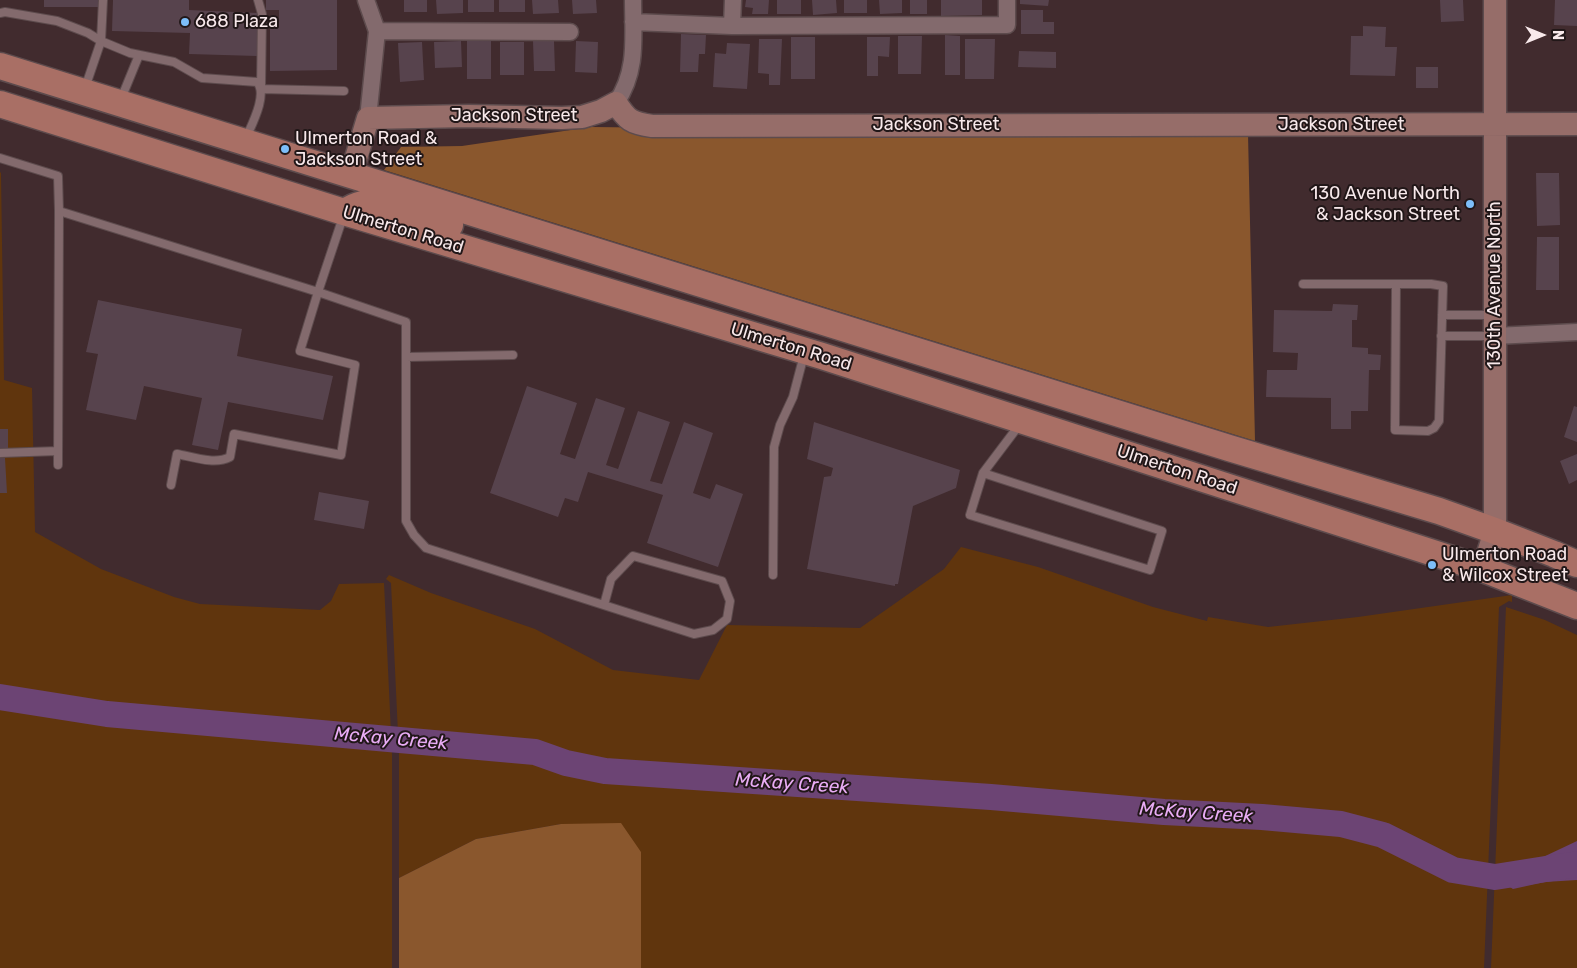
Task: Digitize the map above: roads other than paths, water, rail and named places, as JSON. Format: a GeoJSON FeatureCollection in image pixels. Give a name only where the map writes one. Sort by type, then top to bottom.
{"type":"FeatureCollection","features":[{"type":"Feature","properties":{"kind":"main road","name":"Ulmerton Road"},"geometry":{"type":"LineString","coordinates":[[0,66],[1229,448],[1439,511],[1577,564]]}},
{"type":"Feature","properties":{"kind":"main road","name":"Ulmerton Road"},"geometry":{"type":"LineString","coordinates":[[0,104],[344,212],[805,351],[1022,420],[1483,569],[1577,606]]}},
{"type":"Feature","properties":{"kind":"main road"},"geometry":{"type":"LineString","coordinates":[[127,143],[164,136],[318,183],[351,175]]}},
{"type":"Feature","properties":{"kind":"main road"},"geometry":{"type":"LineString","coordinates":[[344,212],[356,205],[370,202],[572,264],[635,262]]}},
{"type":"Feature","properties":{"kind":"main road"},"geometry":{"type":"LineString","coordinates":[[1022,420],[1036,409],[1179,451],[1229,448]]}},
{"type":"Feature","properties":{"kind":"street"},"geometry":{"type":"LineString","coordinates":[[351,175],[368,118],[378,31],[366,0]]}},
{"type":"Feature","properties":{"kind":"street"},"geometry":{"type":"LineString","coordinates":[[616,103],[624,91],[631,73],[633,0]]}},
{"type":"Feature","properties":{"kind":"street"},"geometry":{"type":"LineString","coordinates":[[732,26],[733,0]]}},
{"type":"Feature","properties":{"kind":"street"},"geometry":{"type":"LineString","coordinates":[[633,22],[732,26],[1007,25],[1007,0]]}},
{"type":"Feature","properties":{"kind":"street","name":"130th Avenue North"},"geometry":{"type":"LineString","coordinates":[[1483,569],[1495,531],[1495,0]]}},
{"type":"Feature","properties":{"kind":"street"},"geometry":{"type":"LineString","coordinates":[[378,31],[570,32]]}},
{"type":"Feature","properties":{"kind":"street","name":"Jackson Street"},"geometry":{"type":"LineString","coordinates":[[368,118],[469,116],[582,117],[602,112],[616,103],[623,114],[635,123],[652,126],[1577,124]]}},
{"type":"Feature","properties":{"kind":"street"},"geometry":{"type":"LineString","coordinates":[[1495,325],[1577,332]]}},
{"type":"Feature","properties":{"kind":"lane"},"geometry":{"type":"LineString","coordinates":[[83,92],[101,41],[103,0]]}},
{"type":"Feature","properties":{"kind":"lane"},"geometry":{"type":"LineString","coordinates":[[245,142],[262,96],[262,14],[258,0]]}},
{"type":"Feature","properties":{"kind":"lane"},"geometry":{"type":"LineString","coordinates":[[0,13],[5,12],[57,21],[130,53],[174,62],[202,78],[257,82],[261,89]]}},
{"type":"Feature","properties":{"kind":"lane"},"geometry":{"type":"LineString","coordinates":[[119,103],[139,55]]}},
{"type":"Feature","properties":{"kind":"lane"},"geometry":{"type":"LineString","coordinates":[[261,89],[344,91]]}},
{"type":"Feature","properties":{"kind":"lane"},"geometry":{"type":"LineString","coordinates":[[0,158],[58,176],[58,465]]}},
{"type":"Feature","properties":{"kind":"lane"},"geometry":{"type":"LineString","coordinates":[[59,211],[318,292],[406,322],[406,521],[414,535],[426,548],[694,634],[713,630],[727,619],[730,601],[722,580],[633,556],[611,579],[604,605]]}},
{"type":"Feature","properties":{"kind":"lane"},"geometry":{"type":"LineString","coordinates":[[171,485],[178,454],[212,461],[223,461],[230,457],[234,434],[341,455],[355,365],[300,351],[344,212]]}},
{"type":"Feature","properties":{"kind":"lane"},"geometry":{"type":"LineString","coordinates":[[1303,284],[1396,284],[1439,284],[1443,286],[1439,421],[1434,428],[1428,431],[1395,430],[1396,284]]}},
{"type":"Feature","properties":{"kind":"lane"},"geometry":{"type":"LineString","coordinates":[[1442,315],[1495,325]]}},
{"type":"Feature","properties":{"kind":"lane"},"geometry":{"type":"LineString","coordinates":[[1441,336],[1495,325]]}},
{"type":"Feature","properties":{"kind":"lane"},"geometry":{"type":"LineString","coordinates":[[772,575],[774,447],[780,424],[793,397],[805,351]]}},
{"type":"Feature","properties":{"kind":"lane"},"geometry":{"type":"LineString","coordinates":[[406,357],[513,355]]}},
{"type":"Feature","properties":{"kind":"lane"},"geometry":{"type":"LineString","coordinates":[[983,473],[1162,531],[1150,570],[970,515],[983,473],[1022,420]]}},
{"type":"Feature","properties":{"kind":"lane"},"geometry":{"type":"LineString","coordinates":[[0,453],[58,451]]}},
{"type":"Feature","properties":{"kind":"waterway","name":"McKay Creek"},"geometry":{"type":"LineString","coordinates":[[0,697],[107,714],[535,752],[566,763],[605,771],[991,797],[1164,812],[1262,817],[1341,824],[1383,835],[1453,870],[1495,877],[1577,864]]}},
{"type":"Feature","properties":{"kind":"place","name":"688 Plaza"},"geometry":{"type":"Point","coordinates":[185,22]}},
{"type":"Feature","properties":{"kind":"place","name":"Ulmerton Road & Jackson Street"},"geometry":{"type":"Point","coordinates":[285,149]}},
{"type":"Feature","properties":{"kind":"place","name":"130 Avenue North & Jackson Street"},"geometry":{"type":"Point","coordinates":[1470,204]}},
{"type":"Feature","properties":{"kind":"place","name":"Ulmerton Road & Wilcox Street"},"geometry":{"type":"Point","coordinates":[1432,565]}}]}
